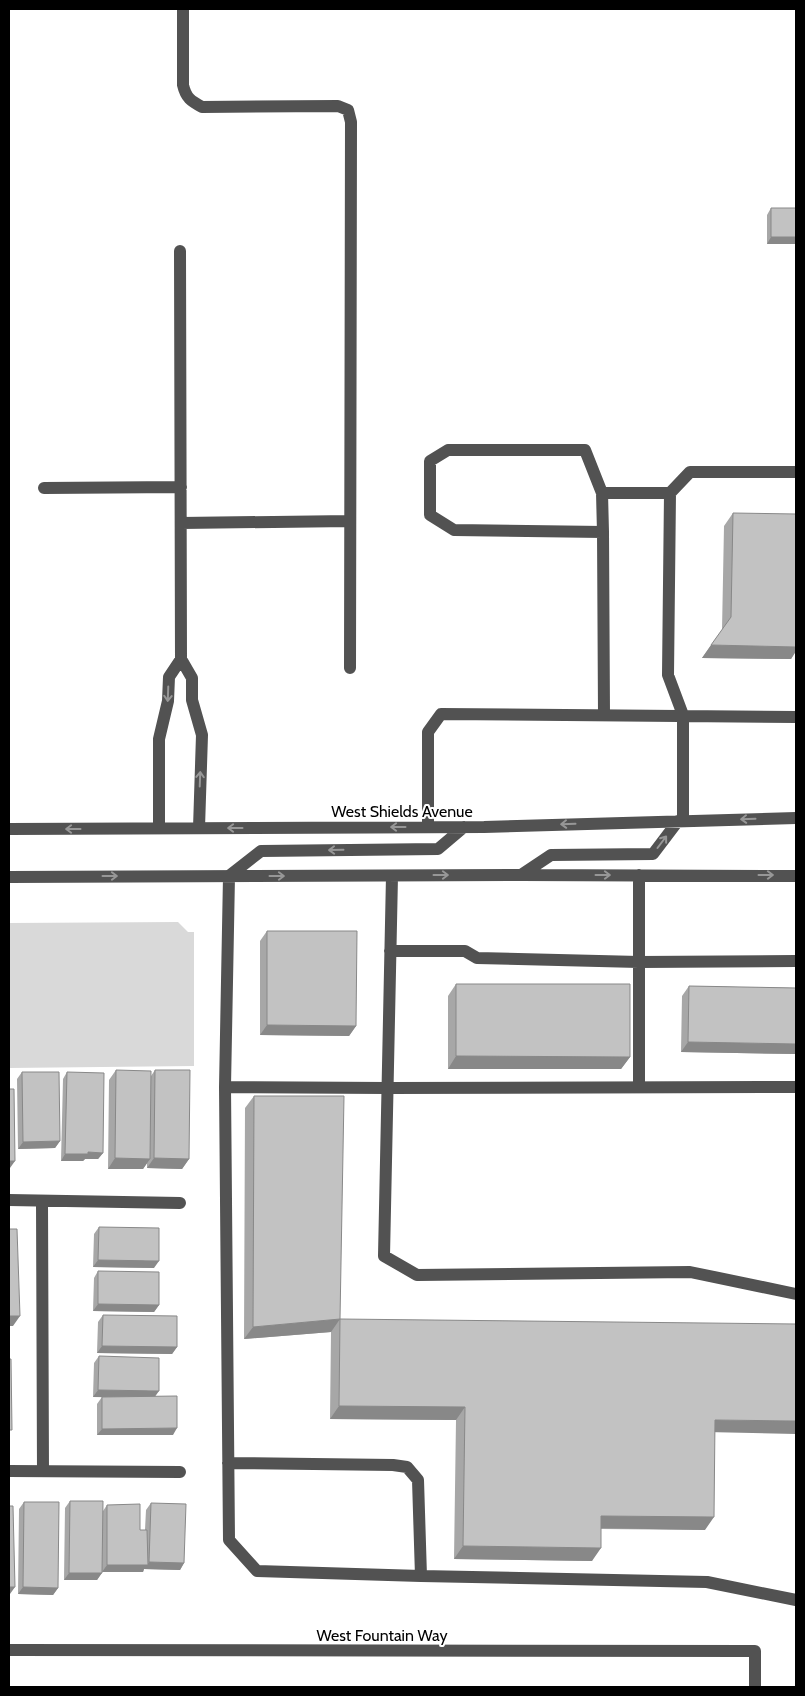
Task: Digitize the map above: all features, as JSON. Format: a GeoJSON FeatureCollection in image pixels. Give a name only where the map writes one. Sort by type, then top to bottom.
{"type":"FeatureCollection","features":[{"type":"Feature","properties":{"kind":"street"},"geometry":{"type":"LineString","coordinates":[[183,9],[183,85],[185,94],[192,102],[202,107],[338,106],[348,110],[351,122],[350,668]]}},
{"type":"Feature","properties":{"kind":"street"},"geometry":{"type":"LineString","coordinates":[[180,250],[181,659],[192,678],[192,700],[202,735],[199,828]]}},
{"type":"Feature","properties":{"kind":"street"},"geometry":{"type":"LineString","coordinates":[[603,532],[454,530],[430,515],[430,461],[448,450],[585,450],[602,493],[603,532],[604,715]]}},
{"type":"Feature","properties":{"kind":"street"},"geometry":{"type":"LineString","coordinates":[[521,875],[551,855],[653,854],[681,821],[683,715],[668,674],[670,493],[690,472],[796,472]]}},
{"type":"Feature","properties":{"kind":"street"},"geometry":{"type":"LineString","coordinates":[[44,488],[181,487]]}},
{"type":"Feature","properties":{"kind":"street"},"geometry":{"type":"LineString","coordinates":[[602,493],[670,493]]}},
{"type":"Feature","properties":{"kind":"street"},"geometry":{"type":"LineString","coordinates":[[181,523],[350,521]]}},
{"type":"Feature","properties":{"kind":"street"},"geometry":{"type":"LineString","coordinates":[[159,828],[159,738],[168,701],[169,677],[181,659]]}},
{"type":"Feature","properties":{"kind":"street"},"geometry":{"type":"LineString","coordinates":[[428,827],[428,732],[441,714],[796,717]]}},
{"type":"Feature","properties":{"kind":"street","name":"West Shields Avenue"},"geometry":{"type":"LineString","coordinates":[[9,829],[464,827],[796,818]]}},
{"type":"Feature","properties":{"kind":"street"},"geometry":{"type":"LineString","coordinates":[[229,876],[261,852],[438,849],[464,827]]}},
{"type":"Feature","properties":{"kind":"street"},"geometry":{"type":"LineString","coordinates":[[639,875],[639,1087]]}},
{"type":"Feature","properties":{"kind":"street"},"geometry":{"type":"LineString","coordinates":[[229,876],[226,1087],[229,1540],[257,1571],[707,1582],[796,1600]]}},
{"type":"Feature","properties":{"kind":"street"},"geometry":{"type":"LineString","coordinates":[[392,876],[384,1256],[416,1275],[690,1272],[796,1294]]}},
{"type":"Feature","properties":{"kind":"street"},"geometry":{"type":"LineString","coordinates":[[9,877],[796,876]]}},
{"type":"Feature","properties":{"kind":"street"},"geometry":{"type":"LineString","coordinates":[[390,951],[465,951],[477,958],[639,962],[796,961]]}},
{"type":"Feature","properties":{"kind":"street"},"geometry":{"type":"LineString","coordinates":[[226,1087],[796,1087]]}},
{"type":"Feature","properties":{"kind":"street"},"geometry":{"type":"LineString","coordinates":[[9,1200],[180,1203]]}},
{"type":"Feature","properties":{"kind":"street"},"geometry":{"type":"LineString","coordinates":[[42,1201],[43,1471]]}},
{"type":"Feature","properties":{"kind":"street"},"geometry":{"type":"LineString","coordinates":[[228,1463],[393,1465],[407,1467],[418,1480],[421,1576]]}},
{"type":"Feature","properties":{"kind":"street"},"geometry":{"type":"LineString","coordinates":[[9,1471],[180,1472]]}},
{"type":"Feature","properties":{"kind":"street","name":"West Fountain Way"},"geometry":{"type":"LineString","coordinates":[[9,1650],[755,1651],[755,1687]]}},
{"type":"Feature","properties":{"kind":"shaded area"},"geometry":{"type":"Polygon","coordinates":[[[178,922],[188,932],[194,932],[194,1066],[9,1068],[9,923],[178,922]]]}},
{"type":"Feature","properties":{"kind":"building"},"geometry":{"type":"Polygon","coordinates":[[[771,208],[796,208],[796,237],[771,237],[771,208]]]}},
{"type":"Feature","properties":{"kind":"building"},"geometry":{"type":"Polygon","coordinates":[[[733,513],[796,514],[796,647],[711,645],[731,617],[733,513]]]}},
{"type":"Feature","properties":{"kind":"building"},"geometry":{"type":"Polygon","coordinates":[[[267,931],[357,931],[356,1026],[267,1025],[267,931]]]}},
{"type":"Feature","properties":{"kind":"building"},"geometry":{"type":"Polygon","coordinates":[[[456,984],[630,984],[630,1057],[456,1056],[456,984]]]}},
{"type":"Feature","properties":{"kind":"building"},"geometry":{"type":"Polygon","coordinates":[[[689,986],[796,988],[796,1044],[688,1042],[689,986]]]}},
{"type":"Feature","properties":{"kind":"building"},"geometry":{"type":"Polygon","coordinates":[[[116,1070],[151,1071],[150,1159],[115,1158],[116,1070]]]}},
{"type":"Feature","properties":{"kind":"building"},"geometry":{"type":"Polygon","coordinates":[[[155,1070],[190,1070],[189,1159],[154,1158],[155,1070]]]}},
{"type":"Feature","properties":{"kind":"building"},"geometry":{"type":"Polygon","coordinates":[[[22,1072],[59,1072],[60,1141],[23,1142],[22,1072]]]}},
{"type":"Feature","properties":{"kind":"building"},"geometry":{"type":"Polygon","coordinates":[[[67,1072],[104,1073],[103,1153],[65,1154],[67,1072]]]}},
{"type":"Feature","properties":{"kind":"building"},"geometry":{"type":"Polygon","coordinates":[[[9,1089],[14,1089],[15,1161],[9,1161],[9,1089]]]}},
{"type":"Feature","properties":{"kind":"building"},"geometry":{"type":"Polygon","coordinates":[[[254,1096],[344,1096],[340,1319],[253,1327],[254,1096]]]}},
{"type":"Feature","properties":{"kind":"building"},"geometry":{"type":"Polygon","coordinates":[[[99,1227],[159,1228],[159,1261],[98,1260],[99,1227]]]}},
{"type":"Feature","properties":{"kind":"building"},"geometry":{"type":"Polygon","coordinates":[[[9,1229],[17,1229],[20,1316],[9,1316],[9,1229]]]}},
{"type":"Feature","properties":{"kind":"building"},"geometry":{"type":"Polygon","coordinates":[[[98,1271],[159,1272],[159,1305],[98,1304],[98,1271]]]}},
{"type":"Feature","properties":{"kind":"building"},"geometry":{"type":"Polygon","coordinates":[[[103,1315],[177,1316],[177,1347],[102,1346],[103,1315]]]}},
{"type":"Feature","properties":{"kind":"building"},"geometry":{"type":"Polygon","coordinates":[[[340,1319],[796,1324],[796,1421],[715,1420],[714,1517],[601,1516],[601,1548],[463,1546],[465,1407],[339,1406],[340,1319]]]}},
{"type":"Feature","properties":{"kind":"building"},"geometry":{"type":"Polygon","coordinates":[[[99,1356],[159,1358],[159,1391],[98,1390],[99,1356]]]}},
{"type":"Feature","properties":{"kind":"building"},"geometry":{"type":"Polygon","coordinates":[[[9,1359],[11,1359],[12,1430],[9,1430],[9,1359]]]}},
{"type":"Feature","properties":{"kind":"building"},"geometry":{"type":"Polygon","coordinates":[[[177,1396],[177,1428],[102,1429],[102,1397],[177,1396]]]}},
{"type":"Feature","properties":{"kind":"building"},"geometry":{"type":"Polygon","coordinates":[[[70,1501],[103,1501],[102,1573],[69,1573],[70,1501]]]}},
{"type":"Feature","properties":{"kind":"building"},"geometry":{"type":"Polygon","coordinates":[[[24,1502],[59,1502],[58,1588],[23,1587],[24,1502]]]}},
{"type":"Feature","properties":{"kind":"building"},"geometry":{"type":"Polygon","coordinates":[[[151,1503],[186,1504],[184,1563],[149,1562],[151,1503]]]}},
{"type":"Feature","properties":{"kind":"building"},"geometry":{"type":"Polygon","coordinates":[[[140,1504],[140,1530],[147,1530],[148,1565],[107,1565],[107,1505],[140,1504]]]}},
{"type":"Feature","properties":{"kind":"building"},"geometry":{"type":"Polygon","coordinates":[[[9,1506],[13,1506],[15,1587],[9,1587],[9,1506]]]}}]}
